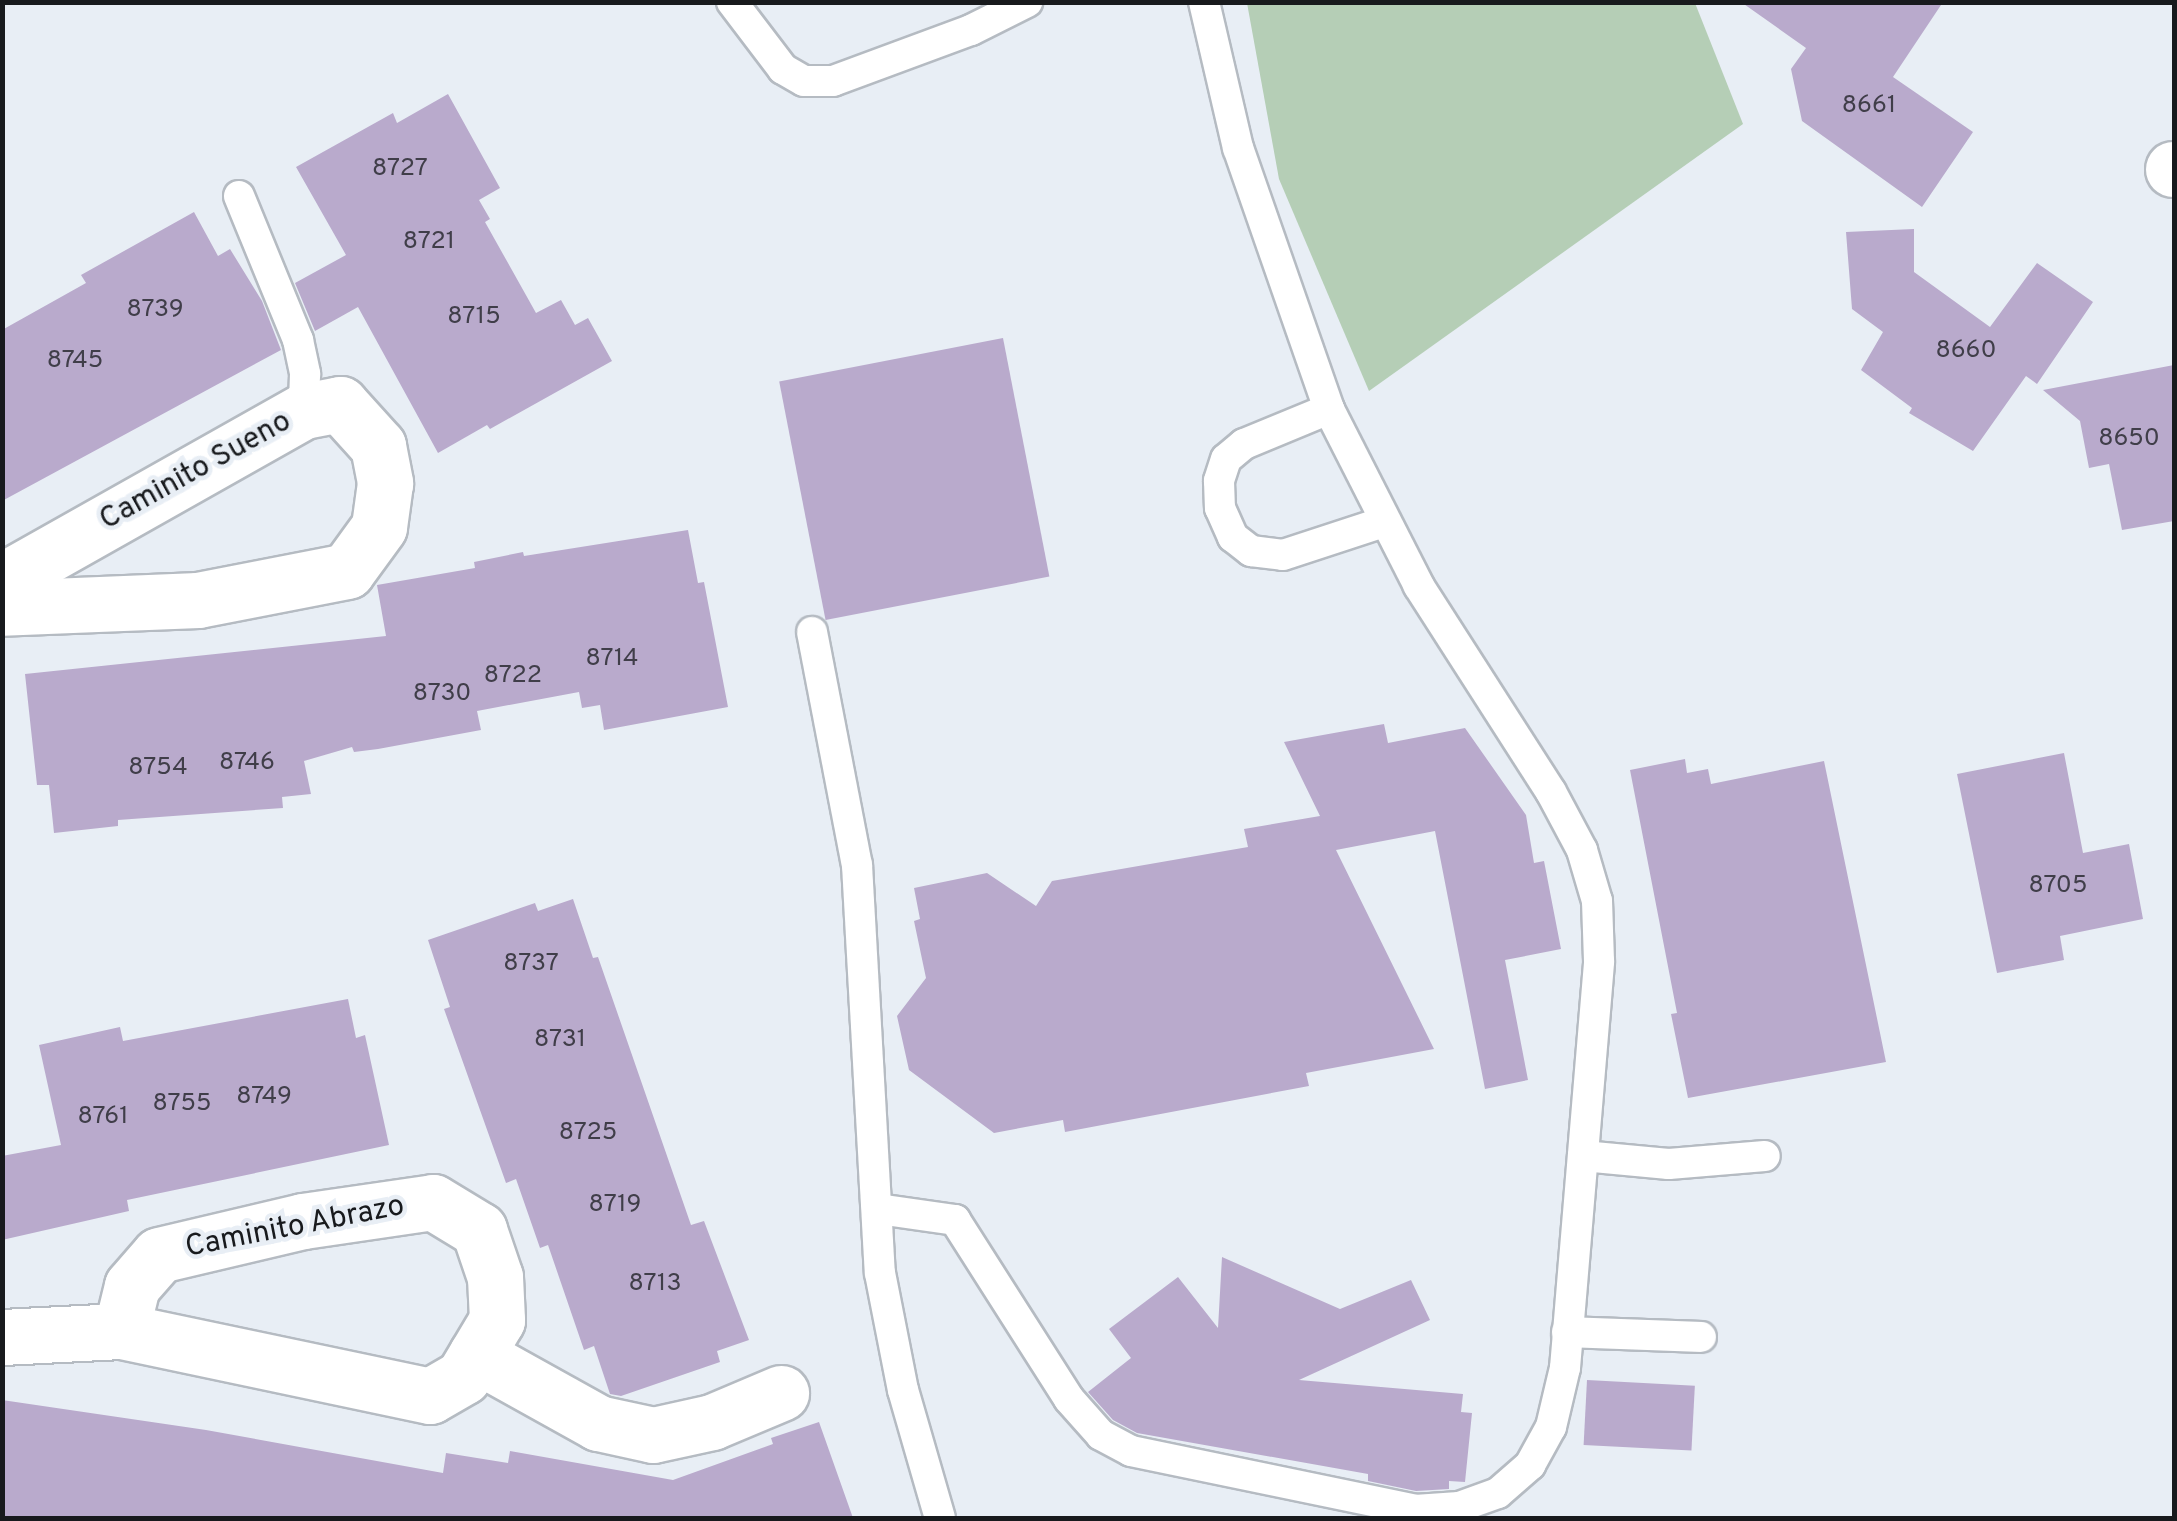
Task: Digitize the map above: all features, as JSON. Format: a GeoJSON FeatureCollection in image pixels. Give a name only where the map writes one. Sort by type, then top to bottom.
{"type":"FeatureCollection","features":[{"type":"Feature","properties":{"kind":"street","name":"Caminito Sueno"},"geometry":{"type":"LineString","coordinates":[[2,582],[304,411],[340,404],[378,446],[385,482],[379,527],[347,571],[198,600],[2,608]]}},
{"type":"Feature","properties":{"kind":"street","name":"Caminito Abrazo"},"geometry":{"type":"LineString","coordinates":[[2,1337],[121,1331],[430,1396],[463,1377],[496,1320],[495,1277],[479,1230],[433,1202],[303,1221],[159,1255],[132,1286],[121,1331]]}},
{"type":"Feature","properties":{"kind":"street"},"geometry":{"type":"LineString","coordinates":[[476,1355],[598,1423],[652,1435],[712,1422],[781,1393]]}},
{"type":"Feature","properties":{"kind":"lane"},"geometry":{"type":"LineString","coordinates":[[732,2],[783,69],[804,81],[832,81],[971,30],[1027,2]]}},
{"type":"Feature","properties":{"kind":"lane"},"geometry":{"type":"LineString","coordinates":[[878,1209],[955,1220],[1070,1399],[1100,1435],[1131,1451],[1415,1510],[1459,1507],[1498,1493],[1530,1465],[1551,1427],[1565,1368],[1599,961],[1597,901],[1582,850],[1552,792],[1439,619],[1384,522],[1329,409],[1238,148],[1204,2]]}},
{"type":"Feature","properties":{"kind":"lane"},"geometry":{"type":"LineString","coordinates":[[239,196],[298,340],[305,374],[304,411]]}},
{"type":"Feature","properties":{"kind":"lane"},"geometry":{"type":"LineString","coordinates":[[1329,409],[1244,444],[1226,459],[1219,480],[1220,508],[1233,537],[1251,551],[1283,555],[1384,522]]}},
{"type":"Feature","properties":{"kind":"lane"},"geometry":{"type":"LineString","coordinates":[[812,632],[857,864],[880,1273],[903,1390],[940,1518]]}},
{"type":"Feature","properties":{"kind":"lane"},"geometry":{"type":"LineString","coordinates":[[1583,1156],[1669,1164],[1764,1156]]}},
{"type":"Feature","properties":{"kind":"lane"},"geometry":{"type":"LineString","coordinates":[[1568,1332],[1701,1337]]}},
{"type":"Feature","properties":{"kind":"green space"},"geometry":{"type":"Polygon","coordinates":[[[1247,3],[1695,3],[1743,124],[1369,391],[1279,179],[1247,3]]]}},
{"type":"Feature","properties":{"kind":"building"},"geometry":{"type":"Polygon","coordinates":[[[1741,2],[1943,2],[1893,77],[1973,132],[1922,207],[1802,121],[1791,69],[1806,48],[1741,2]]]}},
{"type":"Feature","properties":{"kind":"building"},"geometry":{"type":"Polygon","coordinates":[[[448,94],[500,188],[479,200],[490,219],[485,222],[536,313],[561,300],[575,325],[588,318],[612,361],[490,429],[487,425],[438,453],[358,307],[315,331],[295,283],[346,255],[296,167],[393,113],[397,123],[448,94]]]}},
{"type":"Feature","properties":{"kind":"building"},"geometry":{"type":"Polygon","coordinates":[[[194,212],[218,256],[230,249],[262,301],[281,350],[2,501],[2,330],[86,283],[81,275],[194,212]]]}},
{"type":"Feature","properties":{"kind":"building"},"geometry":{"type":"Polygon","coordinates":[[[1914,229],[1914,272],[1990,327],[2037,263],[2093,302],[2037,384],[2026,376],[1973,451],[1909,413],[1912,408],[1861,370],[1883,332],[1852,309],[1846,232],[1914,229]]]}},
{"type":"Feature","properties":{"kind":"building"},"geometry":{"type":"Polygon","coordinates":[[[1003,338],[1049,577],[826,620],[779,382],[1003,338]]]}},
{"type":"Feature","properties":{"kind":"building"},"geometry":{"type":"Polygon","coordinates":[[[2174,365],[2174,521],[2122,530],[2109,464],[2089,468],[2080,421],[2043,390],[2174,365]]]}},
{"type":"Feature","properties":{"kind":"building"},"geometry":{"type":"Polygon","coordinates":[[[688,530],[698,583],[704,582],[728,707],[604,730],[600,705],[582,708],[579,692],[477,711],[481,730],[378,749],[354,752],[352,747],[304,761],[311,794],[282,797],[283,808],[118,820],[118,826],[54,833],[49,785],[37,785],[25,674],[386,636],[377,585],[475,568],[474,562],[523,552],[524,556],[688,530]]]}},
{"type":"Feature","properties":{"kind":"building"},"geometry":{"type":"Polygon","coordinates":[[[1384,724],[1388,743],[1465,728],[1526,815],[1534,863],[1544,861],[1561,949],[1505,960],[1528,1080],[1485,1089],[1435,831],[1336,850],[1434,1049],[1306,1073],[1309,1086],[1065,1132],[1063,1120],[994,1133],[909,1070],[897,1016],[926,978],[914,921],[920,919],[914,888],[987,873],[1036,906],[1052,881],[1248,847],[1244,829],[1320,816],[1284,742],[1384,724]]]}},
{"type":"Feature","properties":{"kind":"building"},"geometry":{"type":"Polygon","coordinates":[[[2064,753],[2083,853],[2129,844],[2143,919],[2060,936],[2064,960],[1997,973],[1957,774],[2064,753]]]}},
{"type":"Feature","properties":{"kind":"building"},"geometry":{"type":"Polygon","coordinates":[[[1685,759],[1687,773],[1708,769],[1711,784],[1824,761],[1886,1062],[1688,1098],[1671,1014],[1677,1013],[1630,770],[1685,759]]]}},
{"type":"Feature","properties":{"kind":"building"},"geometry":{"type":"Polygon","coordinates":[[[573,899],[593,958],[598,957],[691,1225],[704,1221],[749,1340],[717,1351],[720,1362],[621,1396],[610,1394],[594,1346],[584,1350],[548,1245],[540,1248],[516,1179],[506,1183],[444,1009],[450,1007],[428,940],[535,903],[538,911],[573,899]]]}},
{"type":"Feature","properties":{"kind":"building"},"geometry":{"type":"Polygon","coordinates":[[[348,999],[356,1038],[365,1035],[389,1145],[127,1200],[129,1211],[2,1240],[2,1156],[61,1145],[39,1045],[120,1027],[123,1041],[348,999]]]}},
{"type":"Feature","properties":{"kind":"building"},"geometry":{"type":"Polygon","coordinates":[[[1222,1257],[1340,1309],[1411,1280],[1430,1320],[1299,1380],[1463,1394],[1461,1412],[1472,1413],[1465,1482],[1449,1481],[1449,1489],[1416,1491],[1368,1481],[1368,1474],[1137,1433],[1113,1420],[1088,1392],[1131,1358],[1109,1329],[1178,1277],[1218,1328],[1222,1257]]]}},
{"type":"Feature","properties":{"kind":"building"},"geometry":{"type":"Polygon","coordinates":[[[1587,1380],[1695,1386],[1691,1451],[1584,1445],[1587,1380]]]}},
{"type":"Feature","properties":{"kind":"building"},"geometry":{"type":"Polygon","coordinates":[[[2,1400],[206,1430],[443,1473],[446,1453],[508,1463],[510,1451],[673,1480],[773,1444],[771,1438],[819,1422],[853,1518],[2,1518],[2,1400]]]}}]}
